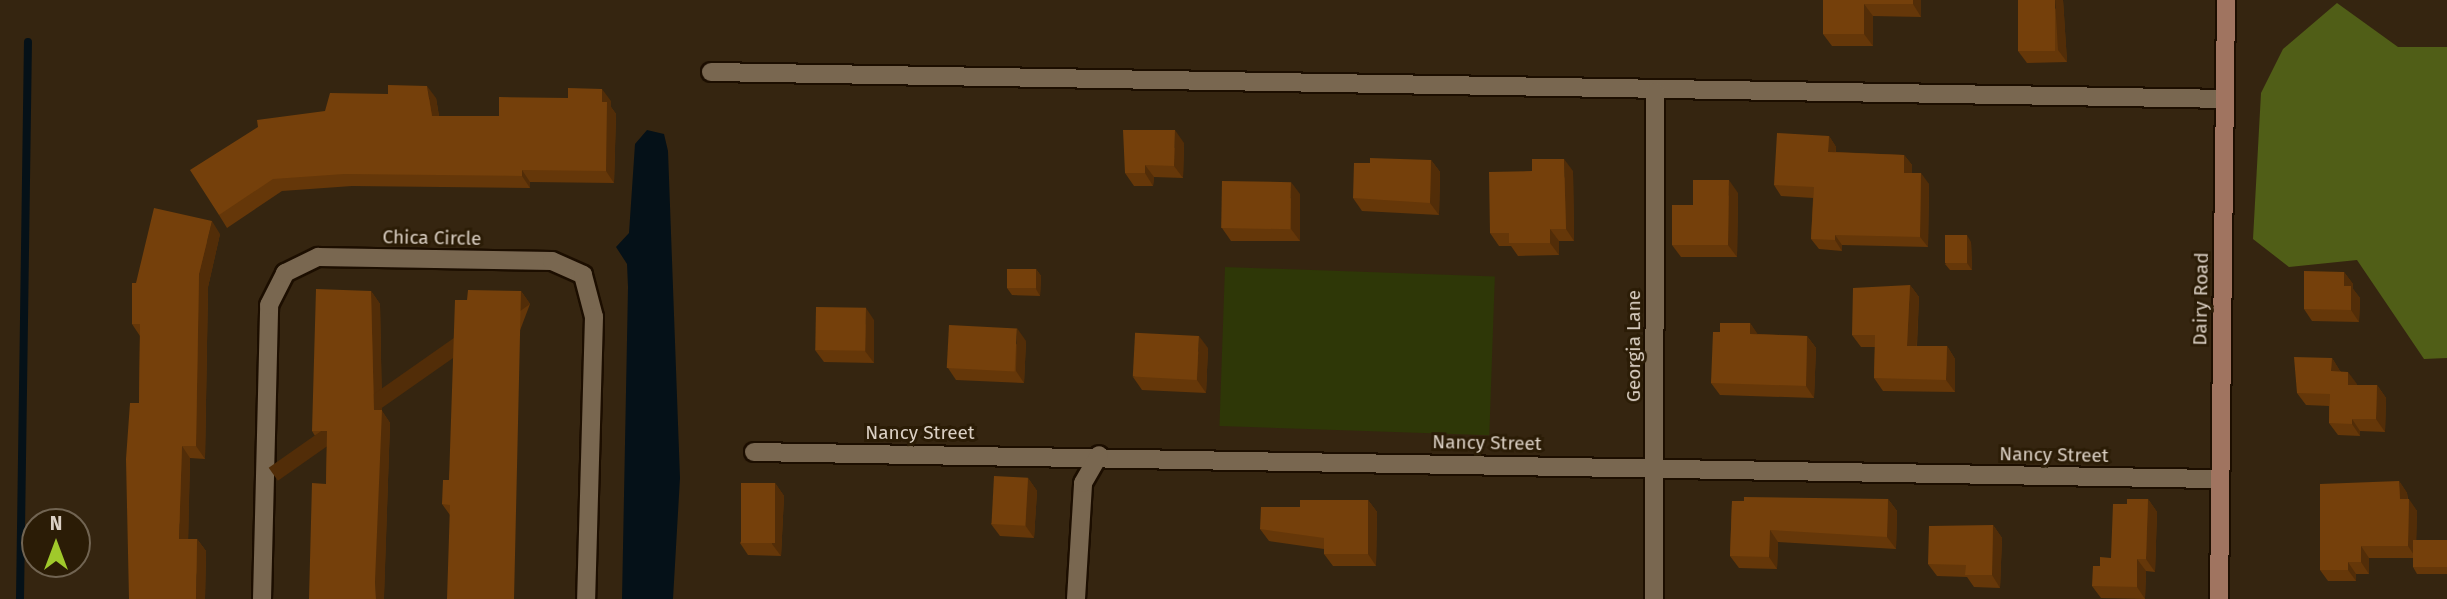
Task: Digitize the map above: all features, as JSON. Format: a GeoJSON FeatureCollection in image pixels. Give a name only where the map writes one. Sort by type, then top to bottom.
{"type":"FeatureCollection","features":[{"type":"Feature","properties":{"kind":"street","name":"Dairy Road"},"geometry":{"type":"LineString","coordinates":[[2219,599],[2226,0]]}},
{"type":"Feature","properties":{"kind":"street"},"geometry":{"type":"LineString","coordinates":[[711,72],[1655,92],[2224,99]]}},
{"type":"Feature","properties":{"kind":"street","name":"Georgia Lane"},"geometry":{"type":"LineString","coordinates":[[1654,599],[1655,92]]}},
{"type":"Feature","properties":{"kind":"street","name":"Chica Circle"},"geometry":{"type":"LineString","coordinates":[[262,599],[269,305],[285,273],[318,257],[552,261],[583,275],[594,317],[586,599]]}},
{"type":"Feature","properties":{"kind":"street","name":"Nancy Street"},"geometry":{"type":"LineString","coordinates":[[754,452],[1099,455],[2220,479]]}},
{"type":"Feature","properties":{"kind":"street"},"geometry":{"type":"LineString","coordinates":[[1076,599],[1083,483],[1099,455]]}},
{"type":"Feature","properties":{"kind":"green space"},"geometry":{"type":"Polygon","coordinates":[[[2337,3],[2398,47],[2447,47],[2447,358],[2424,359],[2357,260],[2289,267],[2253,239],[2261,93],[2283,49],[2337,3]]]}},
{"type":"Feature","properties":{"kind":"green space"},"geometry":{"type":"Polygon","coordinates":[[[1225,267],[1495,276],[1489,435],[1219,426],[1225,267]]]}},
{"type":"Feature","properties":{"kind":"shaded area"},"geometry":{"type":"Polygon","coordinates":[[[647,130],[664,134],[668,151],[680,478],[673,599],[622,599],[628,287],[627,264],[616,247],[629,233],[635,144],[647,130]]]}},
{"type":"Feature","properties":{"kind":"building"},"geometry":{"type":"Polygon","coordinates":[[[1823,0],[1913,0],[1913,4],[1864,4],[1864,34],[1823,34],[1823,0]]]}},
{"type":"Feature","properties":{"kind":"building"},"geometry":{"type":"Polygon","coordinates":[[[2018,0],[2055,0],[2055,51],[2018,51],[2018,0]]]}},
{"type":"Feature","properties":{"kind":"building"},"geometry":{"type":"Polygon","coordinates":[[[388,85],[427,86],[432,116],[499,116],[499,97],[568,98],[568,88],[602,89],[602,102],[607,102],[606,171],[522,170],[522,176],[344,174],[273,179],[219,215],[190,170],[258,127],[257,120],[325,111],[330,93],[388,94],[388,85]]]}},
{"type":"Feature","properties":{"kind":"building"},"geometry":{"type":"Polygon","coordinates":[[[1123,130],[1175,130],[1174,166],[1145,165],[1145,173],[1125,173],[1123,130]]]}},
{"type":"Feature","properties":{"kind":"building"},"geometry":{"type":"Polygon","coordinates":[[[1777,133],[1829,136],[1828,152],[1904,155],[1904,173],[1921,173],[1920,237],[1835,235],[1835,240],[1811,239],[1814,187],[1774,185],[1777,133]]]}},
{"type":"Feature","properties":{"kind":"building"},"geometry":{"type":"Polygon","coordinates":[[[1370,158],[1431,160],[1430,203],[1353,198],[1354,163],[1370,163],[1370,158]]]}},
{"type":"Feature","properties":{"kind":"building"},"geometry":{"type":"Polygon","coordinates":[[[1532,159],[1564,159],[1566,229],[1550,229],[1550,243],[1509,243],[1509,233],[1490,233],[1489,172],[1532,171],[1532,159]]]}},
{"type":"Feature","properties":{"kind":"building"},"geometry":{"type":"Polygon","coordinates":[[[1693,180],[1729,180],[1728,245],[1672,245],[1672,205],[1693,205],[1693,180]]]}},
{"type":"Feature","properties":{"kind":"building"},"geometry":{"type":"Polygon","coordinates":[[[1222,181],[1291,182],[1290,229],[1221,228],[1222,181]]]}},
{"type":"Feature","properties":{"kind":"building"},"geometry":{"type":"Polygon","coordinates":[[[154,208],[212,221],[199,274],[196,446],[182,446],[179,539],[197,539],[196,599],[129,599],[126,459],[130,403],[139,403],[140,324],[132,324],[132,283],[136,283],[154,208]]]}},
{"type":"Feature","properties":{"kind":"building"},"geometry":{"type":"Polygon","coordinates":[[[1945,235],[1967,235],[1967,263],[1945,263],[1945,235]]]}},
{"type":"Feature","properties":{"kind":"building"},"geometry":{"type":"Polygon","coordinates":[[[1007,269],[1036,269],[1036,288],[1007,288],[1007,269]]]}},
{"type":"Feature","properties":{"kind":"building"},"geometry":{"type":"Polygon","coordinates":[[[2304,271],[2344,272],[2344,286],[2351,286],[2351,310],[2304,309],[2304,271]]]}},
{"type":"Feature","properties":{"kind":"building"},"geometry":{"type":"Polygon","coordinates":[[[1910,285],[1907,346],[1947,346],[1946,380],[1874,378],[1875,335],[1852,335],[1853,288],[1910,285]]]}},
{"type":"Feature","properties":{"kind":"building"},"geometry":{"type":"Polygon","coordinates":[[[316,289],[371,291],[374,410],[382,410],[376,599],[309,599],[312,483],[326,484],[327,431],[312,431],[316,289]]]}},
{"type":"Feature","properties":{"kind":"building"},"geometry":{"type":"Polygon","coordinates":[[[468,290],[521,291],[514,599],[447,599],[450,505],[442,504],[443,480],[449,480],[455,300],[467,300],[468,290]]]}},
{"type":"Feature","properties":{"kind":"building"},"geometry":{"type":"Polygon","coordinates":[[[816,307],[866,308],[865,351],[815,350],[816,307]]]}},
{"type":"Feature","properties":{"kind":"building"},"geometry":{"type":"Polygon","coordinates":[[[1720,323],[1750,323],[1750,334],[1807,336],[1806,386],[1711,383],[1713,332],[1720,332],[1720,323]]]}},
{"type":"Feature","properties":{"kind":"building"},"geometry":{"type":"Polygon","coordinates":[[[949,325],[1017,329],[1015,371],[947,368],[949,325]]]}},
{"type":"Feature","properties":{"kind":"building"},"geometry":{"type":"Polygon","coordinates":[[[1135,333],[1199,336],[1197,380],[1133,377],[1135,333]]]}},
{"type":"Feature","properties":{"kind":"building"},"geometry":{"type":"Polygon","coordinates":[[[2294,357],[2332,358],[2331,371],[2348,372],[2348,385],[2377,385],[2376,419],[2352,419],[2352,424],[2329,423],[2330,394],[2297,393],[2294,357]]]}},
{"type":"Feature","properties":{"kind":"building"},"geometry":{"type":"Polygon","coordinates":[[[994,476],[1028,478],[1025,526],[991,524],[994,476]]]}},
{"type":"Feature","properties":{"kind":"building"},"geometry":{"type":"Polygon","coordinates":[[[2399,481],[2400,499],[2409,499],[2408,546],[2361,546],[2361,562],[2348,562],[2348,570],[2320,570],[2320,484],[2399,481]]]}},
{"type":"Feature","properties":{"kind":"building"},"geometry":{"type":"Polygon","coordinates":[[[741,483],[775,483],[775,543],[741,543],[741,483]]]}},
{"type":"Feature","properties":{"kind":"building"},"geometry":{"type":"Polygon","coordinates":[[[1744,497],[1888,499],[1887,537],[1770,530],[1769,557],[1730,556],[1732,501],[1744,501],[1744,497]]]}},
{"type":"Feature","properties":{"kind":"building"},"geometry":{"type":"Polygon","coordinates":[[[2127,499],[2148,499],[2146,559],[2137,559],[2137,587],[2092,586],[2093,566],[2100,566],[2100,557],[2111,558],[2113,504],[2127,504],[2127,499]]]}},
{"type":"Feature","properties":{"kind":"building"},"geometry":{"type":"Polygon","coordinates":[[[1300,500],[1368,500],[1368,554],[1324,554],[1324,538],[1260,529],[1261,507],[1300,507],[1300,500]]]}},
{"type":"Feature","properties":{"kind":"building"},"geometry":{"type":"Polygon","coordinates":[[[1993,525],[1992,575],[1965,575],[1966,565],[1928,564],[1929,526],[1993,525]]]}},
{"type":"Feature","properties":{"kind":"building"},"geometry":{"type":"Polygon","coordinates":[[[2413,540],[2447,540],[2447,567],[2413,567],[2413,540]]]}},
{"type":"Feature","properties":{"kind":"waterway"},"geometry":{"type":"LineString","coordinates":[[20,599],[28,42]]}}]}
